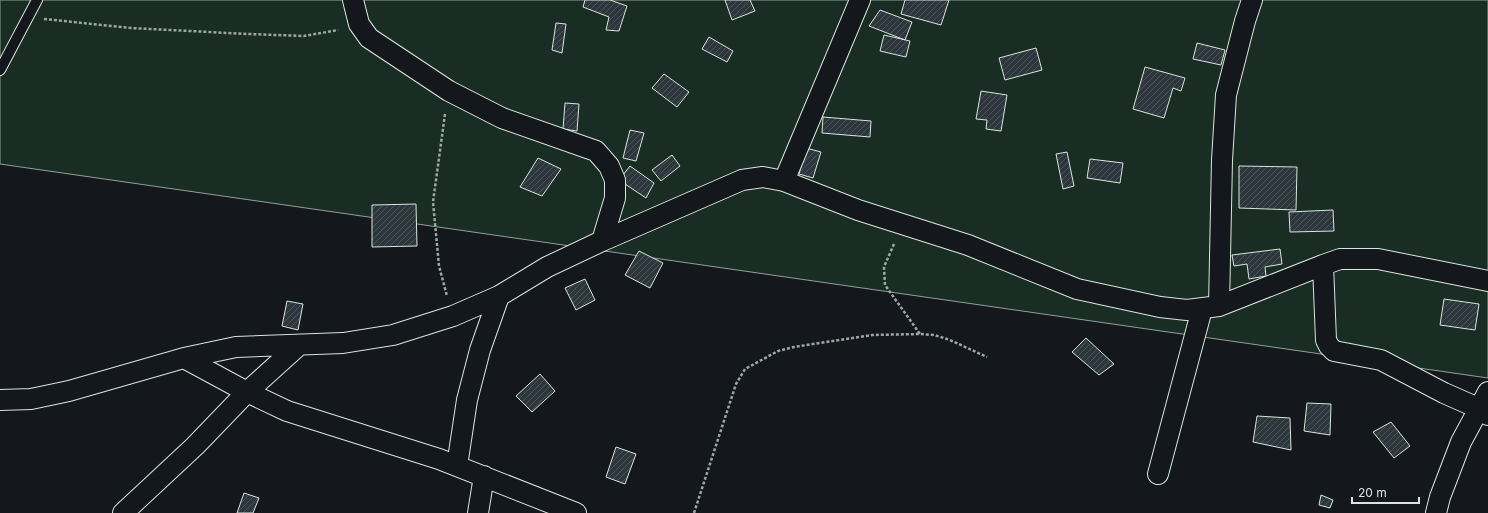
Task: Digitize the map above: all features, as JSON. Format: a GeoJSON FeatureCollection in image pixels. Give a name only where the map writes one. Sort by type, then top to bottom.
{"type":"FeatureCollection","features":[{"type":"Feature","properties":{"kind":"street"},"geometry":{"type":"LineString","coordinates":[[353,0],[359,24],[368,38],[449,91],[502,118],[596,151],[609,166],[615,180],[615,198],[602,241]]}},
{"type":"Feature","properties":{"kind":"street"},"geometry":{"type":"LineString","coordinates":[[784,181],[860,0]]}},
{"type":"Feature","properties":{"kind":"street"},"geometry":{"type":"LineString","coordinates":[[1158,474],[1210,308],[1226,95],[1245,21],[1252,0]]}},
{"type":"Feature","properties":{"kind":"street"},"geometry":{"type":"LineString","coordinates":[[0,400],[32,399],[69,392],[184,358],[236,347],[343,342],[393,335],[453,316],[499,296],[547,268],[602,241],[742,180],[764,177],[784,181],[858,210],[968,245],[1077,289],[1160,307],[1187,310],[1210,308],[1340,259],[1378,259],[1488,282]]}},
{"type":"Feature","properties":{"kind":"street"},"geometry":{"type":"LineString","coordinates":[[1323,265],[1324,321],[1326,340],[1334,351],[1368,356],[1381,360],[1444,394],[1485,405],[1461,442],[1440,497],[1436,513]]}},
{"type":"Feature","properties":{"kind":"street"},"geometry":{"type":"LineString","coordinates":[[457,466],[467,400],[480,350],[499,296]]}},
{"type":"Feature","properties":{"kind":"street"},"geometry":{"type":"LineString","coordinates":[[122,513],[195,446],[247,392],[299,345]]}},
{"type":"Feature","properties":{"kind":"street"},"geometry":{"type":"LineString","coordinates":[[184,358],[247,392],[287,411],[457,466],[576,513]]}},
{"type":"Feature","properties":{"kind":"street"},"geometry":{"type":"LineString","coordinates":[[478,513],[484,476]]}},
{"type":"Feature","properties":{"kind":"lane"},"geometry":{"type":"LineString","coordinates":[[0,70],[36,0]]}},
{"type":"Feature","properties":{"kind":"path"},"geometry":{"type":"LineString","coordinates":[[28,18],[131,28],[304,36],[329,32],[359,24]]}},
{"type":"Feature","properties":{"kind":"path"},"geometry":{"type":"LineString","coordinates":[[449,91],[440,143],[433,202],[439,266],[453,316]]}},
{"type":"Feature","properties":{"kind":"path"},"geometry":{"type":"LineString","coordinates":[[904,224],[884,267],[883,278],[885,285],[920,334]]}},
{"type":"Feature","properties":{"kind":"path"},"geometry":{"type":"LineString","coordinates":[[694,513],[736,384],[745,369],[778,351],[794,347],[872,335],[920,334],[950,340],[987,357]]}},
{"type":"Feature","properties":{"kind":"green space"},"geometry":{"type":"Polygon","coordinates":[[[0,0],[1488,0],[1488,378],[0,164],[0,0]]]}},
{"type":"Feature","properties":{"kind":"building"},"geometry":{"type":"Polygon","coordinates":[[[585,0],[610,0],[627,6],[619,31],[606,30],[609,17],[583,7],[585,0]]]}},
{"type":"Feature","properties":{"kind":"building"},"geometry":{"type":"Polygon","coordinates":[[[725,0],[750,0],[755,11],[732,20],[725,0]]]}},
{"type":"Feature","properties":{"kind":"building"},"geometry":{"type":"Polygon","coordinates":[[[905,0],[949,0],[941,25],[901,14],[905,0]]]}},
{"type":"Feature","properties":{"kind":"building"},"geometry":{"type":"Polygon","coordinates":[[[880,10],[912,22],[905,40],[869,26],[880,10]]]}},
{"type":"Feature","properties":{"kind":"building"},"geometry":{"type":"Polygon","coordinates":[[[556,23],[566,24],[562,53],[552,50],[556,23]]]}},
{"type":"Feature","properties":{"kind":"building"},"geometry":{"type":"Polygon","coordinates":[[[884,35],[910,41],[906,57],[880,51],[884,35]]]}},
{"type":"Feature","properties":{"kind":"building"},"geometry":{"type":"Polygon","coordinates":[[[709,37],[733,51],[727,62],[702,49],[709,37]]]}},
{"type":"Feature","properties":{"kind":"building"},"geometry":{"type":"Polygon","coordinates":[[[1197,43],[1225,50],[1221,65],[1193,59],[1197,43]]]}},
{"type":"Feature","properties":{"kind":"building"},"geometry":{"type":"Polygon","coordinates":[[[1036,48],[1042,70],[1005,80],[999,58],[1036,48]]]}},
{"type":"Feature","properties":{"kind":"building"},"geometry":{"type":"Polygon","coordinates":[[[1145,67],[1185,78],[1181,91],[1173,88],[1164,118],[1133,109],[1145,67]]]}},
{"type":"Feature","properties":{"kind":"building"},"geometry":{"type":"Polygon","coordinates":[[[664,74],[689,92],[677,107],[652,88],[664,74]]]}},
{"type":"Feature","properties":{"kind":"building"},"geometry":{"type":"Polygon","coordinates":[[[981,91],[1007,95],[1001,131],[986,129],[987,120],[976,119],[981,91]]]}},
{"type":"Feature","properties":{"kind":"building"},"geometry":{"type":"Polygon","coordinates":[[[565,103],[579,104],[577,131],[563,129],[565,103]]]}},
{"type":"Feature","properties":{"kind":"building"},"geometry":{"type":"Polygon","coordinates":[[[823,117],[871,121],[870,137],[822,133],[823,117]]]}},
{"type":"Feature","properties":{"kind":"building"},"geometry":{"type":"Polygon","coordinates":[[[630,130],[644,133],[636,161],[623,158],[630,130]]]}},
{"type":"Feature","properties":{"kind":"building"},"geometry":{"type":"Polygon","coordinates":[[[806,148],[821,152],[813,178],[799,174],[806,148]]]}},
{"type":"Feature","properties":{"kind":"building"},"geometry":{"type":"Polygon","coordinates":[[[1067,152],[1074,186],[1063,189],[1056,154],[1067,152]]]}},
{"type":"Feature","properties":{"kind":"building"},"geometry":{"type":"Polygon","coordinates":[[[672,155],[680,166],[661,181],[652,170],[672,155]]]}},
{"type":"Feature","properties":{"kind":"building"},"geometry":{"type":"Polygon","coordinates":[[[538,158],[561,169],[542,196],[520,187],[538,158]]]}},
{"type":"Feature","properties":{"kind":"building"},"geometry":{"type":"Polygon","coordinates":[[[1090,159],[1123,163],[1120,183],[1087,178],[1090,159]]]}},
{"type":"Feature","properties":{"kind":"building"},"geometry":{"type":"Polygon","coordinates":[[[630,166],[654,183],[646,198],[619,180],[630,166]]]}},
{"type":"Feature","properties":{"kind":"building"},"geometry":{"type":"Polygon","coordinates":[[[1239,166],[1297,167],[1296,210],[1239,208],[1239,166]]]}},
{"type":"Feature","properties":{"kind":"building"},"geometry":{"type":"Polygon","coordinates":[[[416,204],[417,246],[372,247],[372,205],[416,204]]]}},
{"type":"Feature","properties":{"kind":"building"},"geometry":{"type":"Polygon","coordinates":[[[1333,210],[1334,231],[1290,232],[1289,212],[1333,210]]]}},
{"type":"Feature","properties":{"kind":"building"},"geometry":{"type":"Polygon","coordinates":[[[1280,249],[1282,264],[1265,267],[1266,276],[1249,279],[1247,264],[1234,266],[1232,255],[1280,249]]]}},
{"type":"Feature","properties":{"kind":"building"},"geometry":{"type":"Polygon","coordinates":[[[639,251],[663,263],[650,288],[625,275],[639,251]]]}},
{"type":"Feature","properties":{"kind":"building"},"geometry":{"type":"Polygon","coordinates":[[[585,279],[595,300],[576,310],[565,288],[585,279]]]}},
{"type":"Feature","properties":{"kind":"building"},"geometry":{"type":"Polygon","coordinates":[[[1444,299],[1479,304],[1475,330],[1440,325],[1444,299]]]}},
{"type":"Feature","properties":{"kind":"building"},"geometry":{"type":"Polygon","coordinates":[[[287,301],[303,304],[298,330],[282,326],[287,301]]]}},
{"type":"Feature","properties":{"kind":"building"},"geometry":{"type":"Polygon","coordinates":[[[1086,338],[1114,364],[1099,375],[1072,352],[1086,338]]]}},
{"type":"Feature","properties":{"kind":"building"},"geometry":{"type":"Polygon","coordinates":[[[540,374],[555,391],[532,412],[516,396],[540,374]]]}},
{"type":"Feature","properties":{"kind":"building"},"geometry":{"type":"Polygon","coordinates":[[[1307,403],[1331,404],[1330,435],[1304,431],[1307,403]]]}},
{"type":"Feature","properties":{"kind":"building"},"geometry":{"type":"Polygon","coordinates":[[[1257,416],[1290,418],[1291,450],[1253,442],[1257,416]]]}},
{"type":"Feature","properties":{"kind":"building"},"geometry":{"type":"Polygon","coordinates":[[[1391,422],[1410,446],[1394,458],[1373,432],[1391,422]]]}},
{"type":"Feature","properties":{"kind":"building"},"geometry":{"type":"Polygon","coordinates":[[[616,447],[636,454],[625,484],[606,477],[616,447]]]}},
{"type":"Feature","properties":{"kind":"building"},"geometry":{"type":"Polygon","coordinates":[[[244,493],[259,498],[253,513],[237,513],[244,493]]]}},
{"type":"Feature","properties":{"kind":"building"},"geometry":{"type":"Polygon","coordinates":[[[1321,495],[1333,500],[1330,508],[1319,505],[1321,495]]]}}]}
